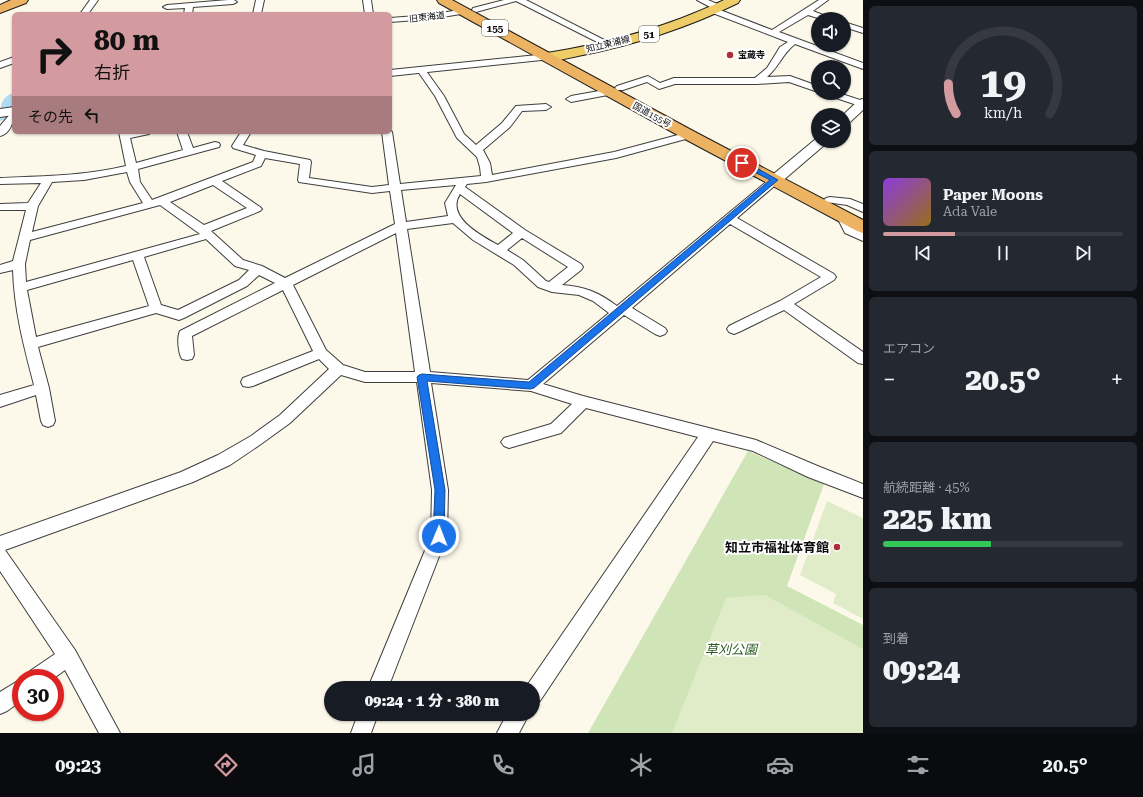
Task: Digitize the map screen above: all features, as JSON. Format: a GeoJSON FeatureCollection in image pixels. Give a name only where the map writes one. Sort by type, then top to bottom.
{"type":"FeatureCollection","features":[{"type":"Feature","properties":{"kind":"highway"},"geometry":{"type":"LineString","coordinates":[[0,3],[8,0]]}},
{"type":"Feature","properties":{"kind":"highway"},"geometry":{"type":"LineString","coordinates":[[0,9],[22,0]]}},
{"type":"Feature","properties":{"kind":"highway","name":"国道155号"},"geometry":{"type":"LineString","coordinates":[[455,4],[615,90],[689,135],[830,200],[863,217]]}},
{"type":"Feature","properties":{"kind":"highway","name":"国道155号"},"geometry":{"type":"LineString","coordinates":[[615,90],[719,142],[863,227]]}},
{"type":"Feature","properties":{"kind":"main road","name":"知立東浦線"},"geometry":{"type":"LineString","coordinates":[[554,56],[610,45],[652,33],[716,9],[734,0]]}},
{"type":"Feature","properties":{"kind":"street"},"geometry":{"type":"LineString","coordinates":[[85,12],[94,0]]}},
{"type":"Feature","properties":{"kind":"street"},"geometry":{"type":"LineString","coordinates":[[257,12],[260,0]]}},
{"type":"Feature","properties":{"kind":"street"},"geometry":{"type":"LineString","coordinates":[[367,0],[369,12]]}},
{"type":"Feature","properties":{"kind":"street","name":"旧東海道"},"geometry":{"type":"LineString","coordinates":[[392,20],[430,17],[455,4],[513,0]]}},
{"type":"Feature","properties":{"kind":"street"},"geometry":{"type":"LineString","coordinates":[[520,0],[610,45]]}},
{"type":"Feature","properties":{"kind":"street"},"geometry":{"type":"LineString","coordinates":[[701,0],[716,9],[772,33],[863,66]]}},
{"type":"Feature","properties":{"kind":"street"},"geometry":{"type":"LineString","coordinates":[[772,33],[824,0]]}},
{"type":"Feature","properties":{"kind":"street"},"geometry":{"type":"LineString","coordinates":[[166,7],[233,2]]}},
{"type":"Feature","properties":{"kind":"street"},"geometry":{"type":"LineString","coordinates":[[188,12],[190,5]]}},
{"type":"Feature","properties":{"kind":"street"},"geometry":{"type":"LineString","coordinates":[[807,12],[811,13]]}},
{"type":"Feature","properties":{"kind":"street"},"geometry":{"type":"LineString","coordinates":[[851,26],[862,30]]}},
{"type":"Feature","properties":{"kind":"street"},"geometry":{"type":"LineString","coordinates":[[759,80],[770,70],[783,49],[794,41]]}},
{"type":"Feature","properties":{"kind":"street"},"geometry":{"type":"LineString","coordinates":[[392,73],[554,56]]}},
{"type":"Feature","properties":{"kind":"street"},"geometry":{"type":"LineString","coordinates":[[0,65],[12,61]]}},
{"type":"Feature","properties":{"kind":"street"},"geometry":{"type":"LineString","coordinates":[[421,70],[431,83],[445,107],[455,130],[467,145],[477,150],[483,157],[487,168],[486,179]]}},
{"type":"Feature","properties":{"kind":"street"},"geometry":{"type":"LineString","coordinates":[[571,99],[615,90],[648,79],[659,86],[674,81],[757,81],[790,79],[811,86]]}},
{"type":"Feature","properties":{"kind":"street"},"geometry":{"type":"LineString","coordinates":[[850,100],[862,104],[851,114]]}},
{"type":"Feature","properties":{"kind":"street"},"geometry":{"type":"LineString","coordinates":[[477,150],[506,126],[520,108],[546,107]]}},
{"type":"Feature","properties":{"kind":"street"},"geometry":{"type":"LineString","coordinates":[[0,113],[12,111]]}},
{"type":"Feature","properties":{"kind":"street"},"geometry":{"type":"LineString","coordinates":[[0,133],[12,118]]}},
{"type":"Feature","properties":{"kind":"street"},"geometry":{"type":"LineString","coordinates":[[124,134],[136,182],[149,204]]}},
{"type":"Feature","properties":{"kind":"street"},"geometry":{"type":"LineString","coordinates":[[183,134],[189,152]]}},
{"type":"Feature","properties":{"kind":"street"},"geometry":{"type":"LineString","coordinates":[[245,134],[237,146],[262,154],[306,162],[303,180],[372,190],[462,185],[486,179],[616,155],[689,135]]}},
{"type":"Feature","properties":{"kind":"street"},"geometry":{"type":"LineString","coordinates":[[381,681],[439,536],[440,490],[422,377],[387,134]]}},
{"type":"Feature","properties":{"kind":"street"},"geometry":{"type":"LineString","coordinates":[[0,181],[49,179],[72,180],[132,167],[215,145]]}},
{"type":"Feature","properties":{"kind":"street"},"geometry":{"type":"LineString","coordinates":[[530,386],[813,148]]}},
{"type":"Feature","properties":{"kind":"street"},"geometry":{"type":"LineString","coordinates":[[26,237],[162,201],[257,164],[262,154]]}},
{"type":"Feature","properties":{"kind":"street"},"geometry":{"type":"LineString","coordinates":[[48,421],[42,388],[30,344],[20,288],[19,264],[32,206],[49,179]]}},
{"type":"Feature","properties":{"kind":"street"},"geometry":{"type":"LineString","coordinates":[[20,288],[138,256],[205,233],[256,209],[214,181]]}},
{"type":"Feature","properties":{"kind":"street"},"geometry":{"type":"LineString","coordinates":[[462,185],[451,199],[450,208],[455,219],[498,251],[516,260],[542,284],[562,290],[583,291],[660,331]]}},
{"type":"Feature","properties":{"kind":"street"},"geometry":{"type":"LineString","coordinates":[[462,185],[521,233],[577,267],[551,287]]}},
{"type":"Feature","properties":{"kind":"street"},"geometry":{"type":"LineString","coordinates":[[830,200],[850,202],[863,209]]}},
{"type":"Feature","properties":{"kind":"street"},"geometry":{"type":"LineString","coordinates":[[162,201],[205,233],[239,263],[258,269],[286,284],[321,354],[338,369],[365,376],[422,377],[530,386],[583,402],[756,446],[814,472],[863,490]]}},
{"type":"Feature","properties":{"kind":"street"},"geometry":{"type":"LineString","coordinates":[[0,207],[32,206]]}},
{"type":"Feature","properties":{"kind":"street"},"geometry":{"type":"LineString","coordinates":[[842,215],[849,230],[863,238]]}},
{"type":"Feature","properties":{"kind":"street"},"geometry":{"type":"LineString","coordinates":[[187,355],[185,334],[400,226],[455,219]]}},
{"type":"Feature","properties":{"kind":"street"},"geometry":{"type":"LineString","coordinates":[[730,219],[830,277],[785,304],[734,329]]}},
{"type":"Feature","properties":{"kind":"street"},"geometry":{"type":"LineString","coordinates":[[498,251],[521,233]]}},
{"type":"Feature","properties":{"kind":"street"},"geometry":{"type":"LineString","coordinates":[[138,256],[156,308]]}},
{"type":"Feature","properties":{"kind":"street"},"geometry":{"type":"LineString","coordinates":[[0,269],[19,264]]}},
{"type":"Feature","properties":{"kind":"street"},"geometry":{"type":"LineString","coordinates":[[30,344],[156,308],[179,315],[243,283],[258,269]]}},
{"type":"Feature","properties":{"kind":"street"},"geometry":{"type":"LineString","coordinates":[[785,304],[863,359]]}},
{"type":"Feature","properties":{"kind":"street"},"geometry":{"type":"LineString","coordinates":[[248,382],[321,354]]}},
{"type":"Feature","properties":{"kind":"street"},"geometry":{"type":"LineString","coordinates":[[0,544],[186,477],[224,460],[256,440],[285,419],[338,369]]}},
{"type":"Feature","properties":{"kind":"street"},"geometry":{"type":"LineString","coordinates":[[0,401],[42,388]]}},
{"type":"Feature","properties":{"kind":"street"},"geometry":{"type":"LineString","coordinates":[[509,442],[556,429],[583,402]]}},
{"type":"Feature","properties":{"kind":"street"},"geometry":{"type":"LineString","coordinates":[[540,684],[709,434]]}},
{"type":"Feature","properties":{"kind":"street"},"geometry":{"type":"LineString","coordinates":[[0,556],[68,657],[110,733]]}},
{"type":"Feature","properties":{"kind":"street"},"geometry":{"type":"LineString","coordinates":[[50,669],[68,657]]}},
{"type":"Feature","properties":{"kind":"street"},"geometry":{"type":"LineString","coordinates":[[0,704],[12,695]]}},
{"type":"Feature","properties":{"kind":"street"},"geometry":{"type":"LineString","coordinates":[[361,733],[365,721]]}},
{"type":"Feature","properties":{"kind":"street"},"geometry":{"type":"LineString","coordinates":[[507,733],[515,721]]}},
{"type":"Feature","properties":{"kind":"green space","name":"草刈公園"},"geometry":{"type":"Polygon","coordinates":[[[748,451],[824,484],[787,586],[863,625],[863,733],[588,733],[748,451]]]}},
{"type":"Feature","properties":{"kind":"green space","name":"知立市福祉体育館"},"geometry":{"type":"Polygon","coordinates":[[[827,501],[863,518],[863,619],[833,603],[836,594],[800,575],[827,501]]]}},
{"type":"Feature","properties":{"kind":"green space"},"geometry":{"type":"Polygon","coordinates":[[[765,595],[863,649],[863,733],[672,733],[726,598],[765,595]]]}},
{"type":"Feature","properties":{"kind":"waterway"},"geometry":{"type":"LineString","coordinates":[[0,116],[12,101]]}},
{"type":"Feature","properties":{"kind":"place","name":"宝蔵寺"},"geometry":{"type":"Point","coordinates":[730,55]}},
{"type":"Feature","properties":{"kind":"place","name":"知立市福祉体育館"},"geometry":{"type":"Point","coordinates":[837,547]}},
{"type":"Feature","properties":{"kind":"route"},"geometry":{"type":"LineString","coordinates":[[439,536],[440,490],[422,377],[530,386],[765,190],[774,180],[742,163]]}}]}
